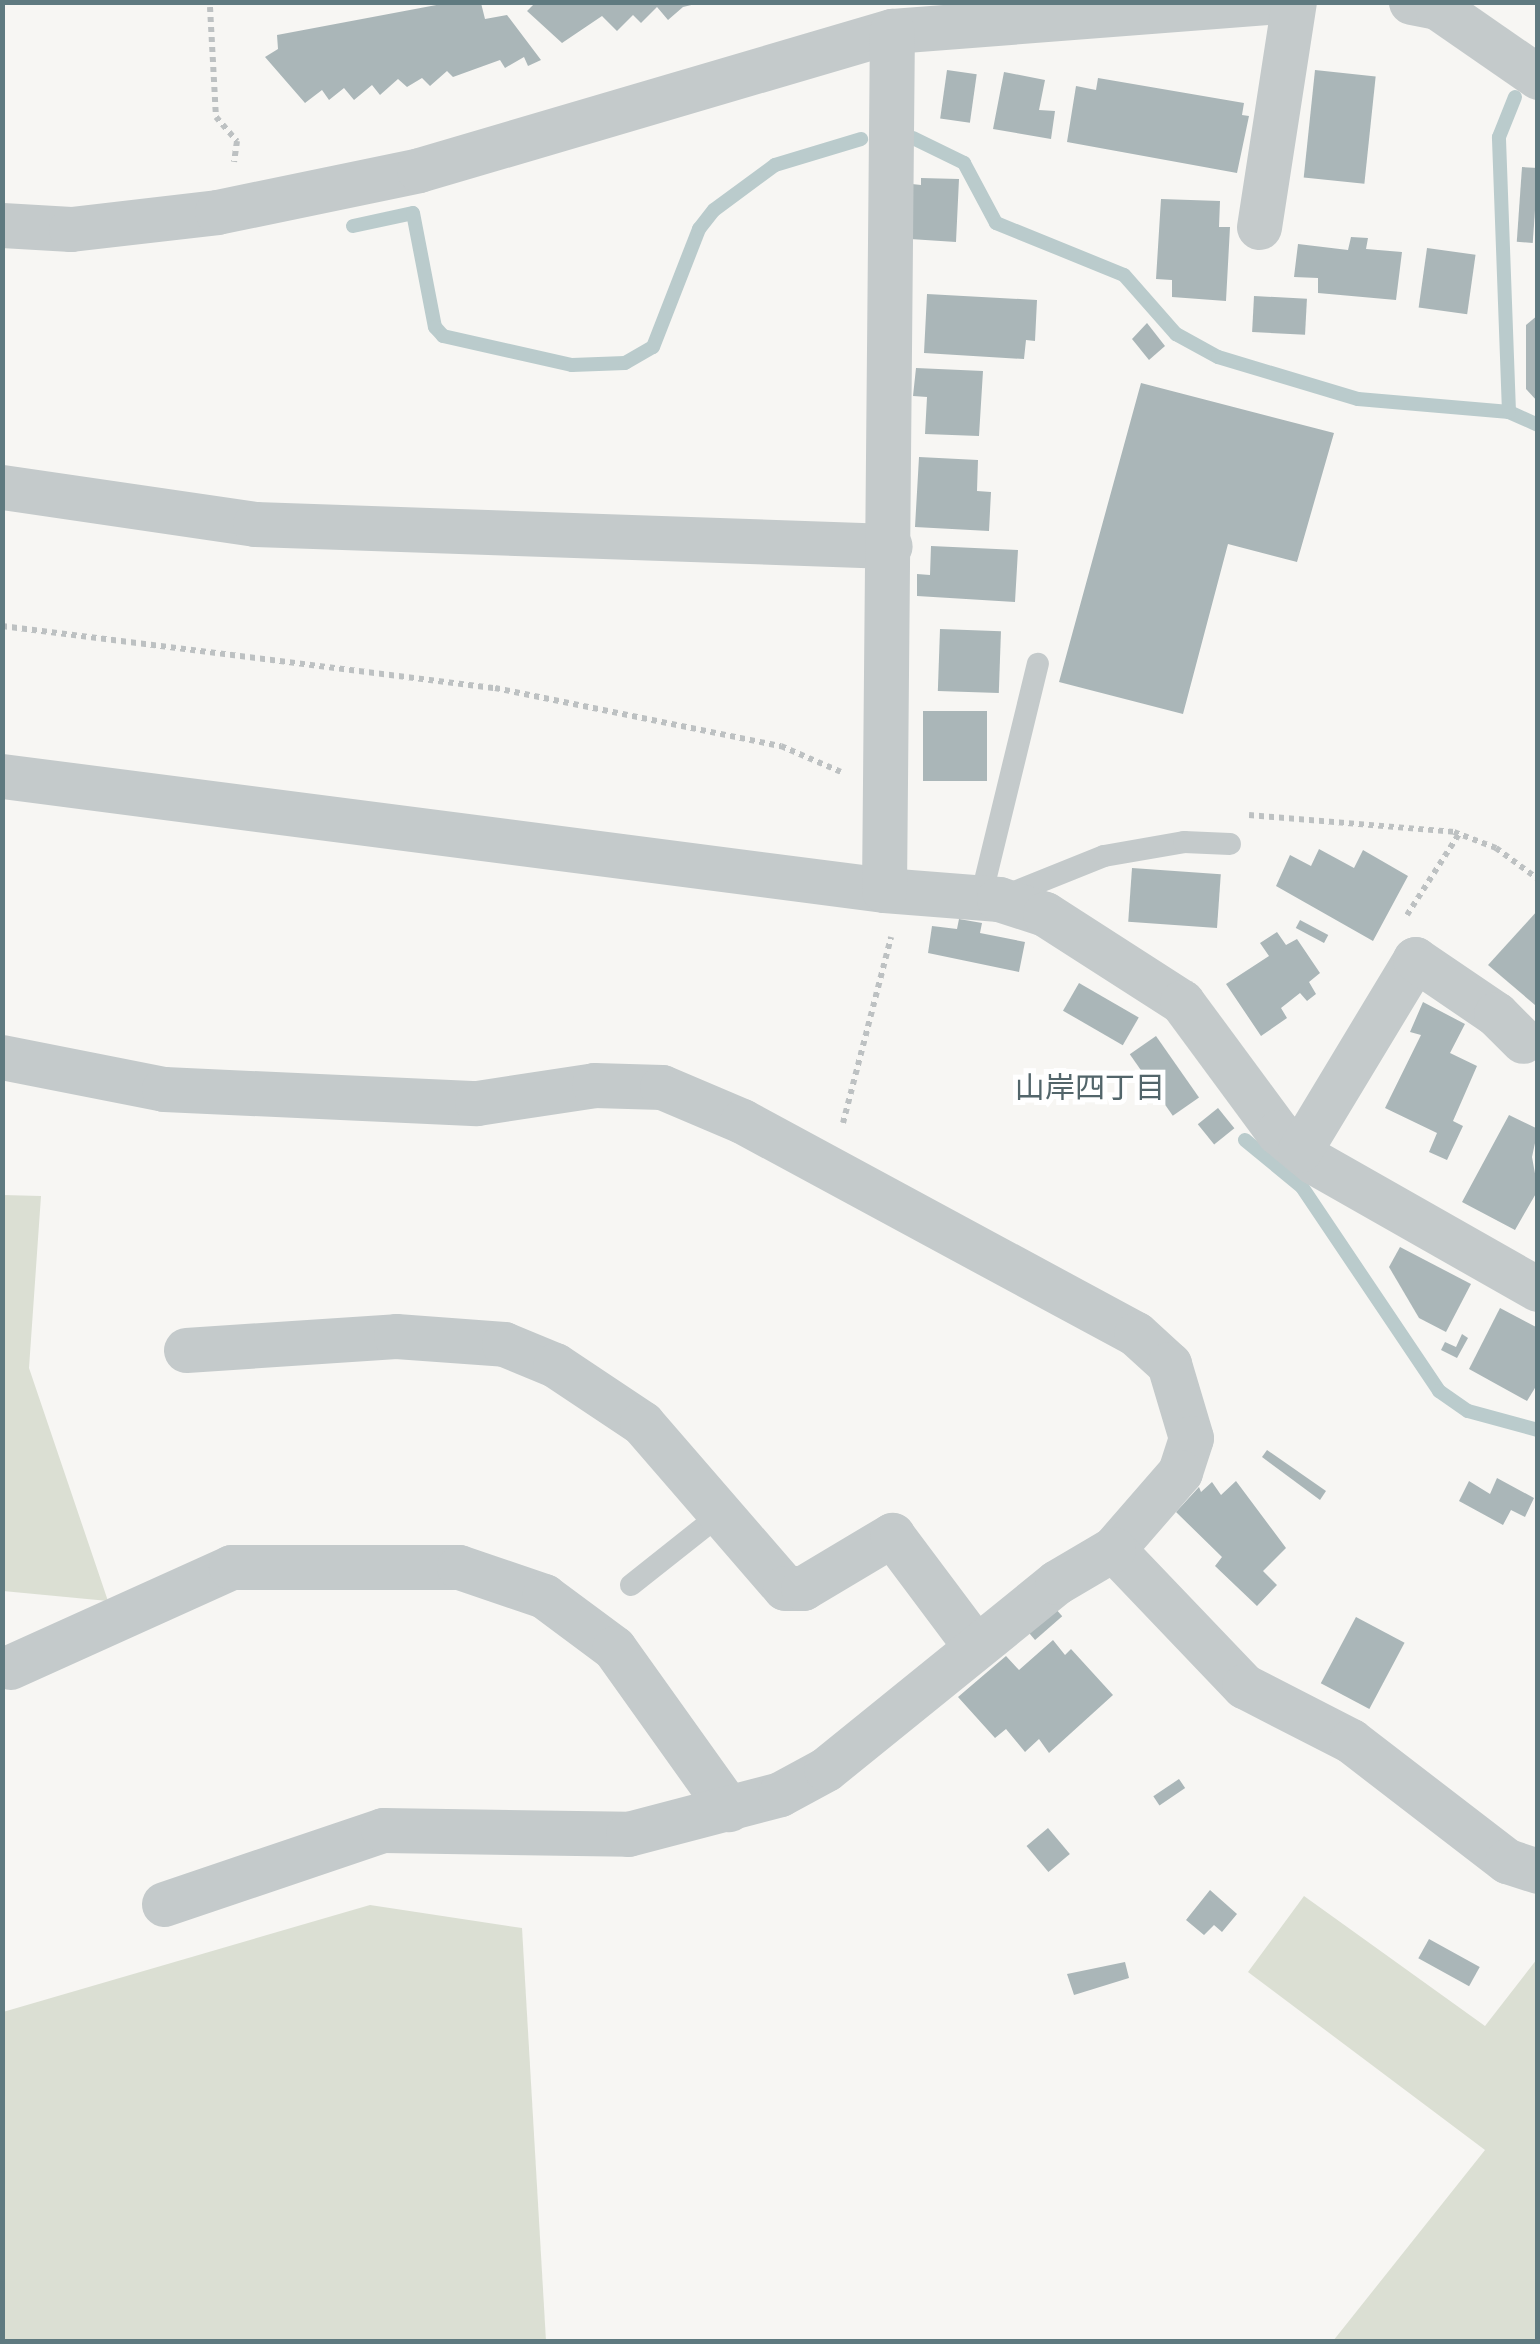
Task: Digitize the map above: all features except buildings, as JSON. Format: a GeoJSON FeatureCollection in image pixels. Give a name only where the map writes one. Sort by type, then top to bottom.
{"type":"FeatureCollection","features":[{"type":"Feature","properties":{"kind":"street"},"geometry":{"type":"LineString","coordinates":[[2,225],[71,229],[226,210],[419,170],[892,30],[1272,2]]}},
{"type":"Feature","properties":{"kind":"street"},"geometry":{"type":"LineString","coordinates":[[1259,227],[1294,2]]}},
{"type":"Feature","properties":{"kind":"street"},"geometry":{"type":"LineString","coordinates":[[1411,2],[1437,6],[1538,77]]}},
{"type":"Feature","properties":{"kind":"street"},"geometry":{"type":"LineString","coordinates":[[888,906],[892,30]]}},
{"type":"Feature","properties":{"kind":"street"},"geometry":{"type":"LineString","coordinates":[[2,488],[255,524],[890,546]]}},
{"type":"Feature","properties":{"kind":"street"},"geometry":{"type":"LineString","coordinates":[[2,776],[888,906],[990,896],[1045,914],[1182,1002],[1278,1132],[1300,1150],[1538,1289]]}},
{"type":"Feature","properties":{"kind":"street"},"geometry":{"type":"LineString","coordinates":[[1300,1150],[1415,959],[1496,1014],[1522,1041]]}},
{"type":"Feature","properties":{"kind":"street"},"geometry":{"type":"LineString","coordinates":[[2,1057],[164,1090],[478,1103],[594,1084],[662,1087],[742,1121],[1136,1334],[1169,1364],[1191,1438],[1180,1472],[1113,1548],[1057,1582],[826,1769],[780,1794],[628,1834],[383,1830],[164,1904]]}},
{"type":"Feature","properties":{"kind":"street"},"geometry":{"type":"LineString","coordinates":[[186,1350],[396,1336],[504,1344],[555,1366],[642,1423],[785,1588],[803,1588],[892,1535],[975,1646]]}},
{"type":"Feature","properties":{"kind":"street"},"geometry":{"type":"LineString","coordinates":[[1113,1548],[1244,1686],[1352,1741],[1508,1861],[1538,1871]]}},
{"type":"Feature","properties":{"kind":"street"},"geometry":{"type":"LineString","coordinates":[[10,1668],[231,1568],[459,1568],[544,1596],[596,1631],[703,1766],[729,1809]]}},
{"type":"Feature","properties":{"kind":"lane"},"geometry":{"type":"LineString","coordinates":[[990,896],[1038,664]]}},
{"type":"Feature","properties":{"kind":"lane"},"geometry":{"type":"LineString","coordinates":[[990,896],[1104,856],[1184,842],[1230,844]]}},
{"type":"Feature","properties":{"kind":"lane"},"geometry":{"type":"LineString","coordinates":[[631,1586],[722,1512]]}},
{"type":"Feature","properties":{"kind":"path"},"geometry":{"type":"LineString","coordinates":[[210,7],[216,118],[237,141],[226,210]]}},
{"type":"Feature","properties":{"kind":"path"},"geometry":{"type":"LineString","coordinates":[[2,626],[495,688],[782,746],[886,792]]}},
{"type":"Feature","properties":{"kind":"path"},"geometry":{"type":"LineString","coordinates":[[1239,815],[1396,823],[1459,834],[1496,848],[1538,879]]}},
{"type":"Feature","properties":{"kind":"path"},"geometry":{"type":"LineString","coordinates":[[1415,959],[1398,929],[1459,834]]}},
{"type":"Feature","properties":{"kind":"path"},"geometry":{"type":"LineString","coordinates":[[842,1126],[888,906]]}},
{"type":"Feature","properties":{"kind":"shaded area"},"geometry":{"type":"Polygon","coordinates":[[[3,1195],[41,1196],[29,1368],[108,1601],[3,1591],[3,1195]]]}},
{"type":"Feature","properties":{"kind":"shaded area"},"geometry":{"type":"Polygon","coordinates":[[[1304,1896],[1485,2026],[1537,1959],[1537,2341],[1333,2341],[1485,2150],[1248,1972],[1304,1896]]]}},
{"type":"Feature","properties":{"kind":"shaded area"},"geometry":{"type":"Polygon","coordinates":[[[370,1905],[522,1928],[546,2341],[3,2341],[3,2012],[370,1905]]]}},
{"type":"Feature","properties":{"kind":"waterway"},"geometry":{"type":"LineString","coordinates":[[1509,412],[1499,137],[1515,97]]}},
{"type":"Feature","properties":{"kind":"waterway"},"geometry":{"type":"LineString","coordinates":[[913,138],[964,163],[996,223],[1124,275],[1176,334],[1218,357],[1358,399],[1509,412],[1538,425]]}},
{"type":"Feature","properties":{"kind":"waterway"},"geometry":{"type":"LineString","coordinates":[[353,226],[413,213],[435,327],[443,336],[572,365],[625,363],[653,347],[699,229],[714,210],[775,165],[861,139]]}},
{"type":"Feature","properties":{"kind":"waterway"},"geometry":{"type":"LineString","coordinates":[[1245,1140],[1302,1187],[1439,1391],[1468,1411],[1538,1430]]}},
{"type":"Feature","properties":{"kind":"district","name":"山岸四丁目"},"geometry":{"type":"Point","coordinates":[1090,1087]}}]}
